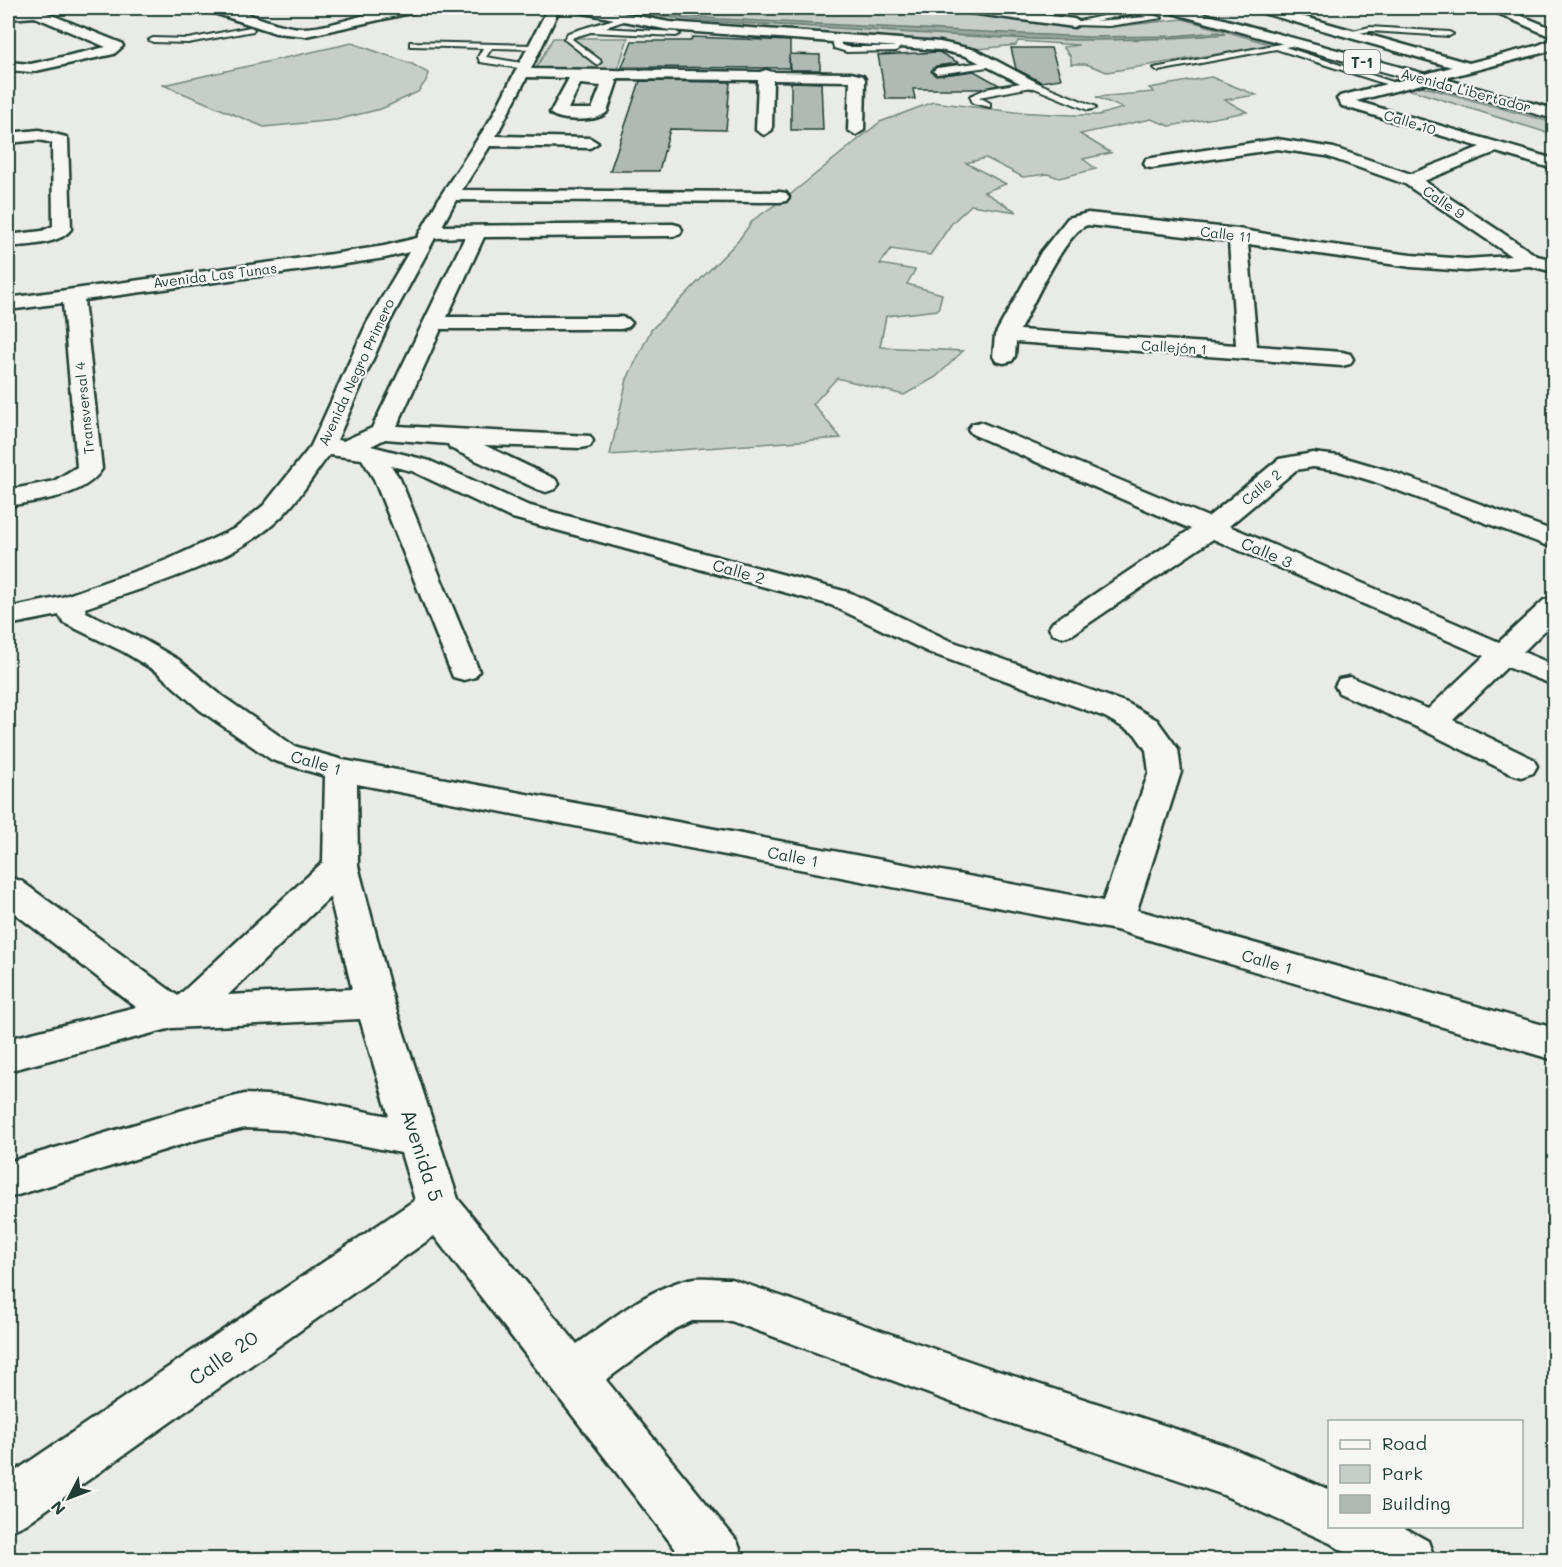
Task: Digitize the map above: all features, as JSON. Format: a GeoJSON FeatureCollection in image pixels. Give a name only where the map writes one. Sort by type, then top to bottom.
{"type":"FeatureCollection","features":[{"type":"Feature","properties":{"kind":"street"},"geometry":{"type":"LineString","coordinates":[[213,8],[291,32]]}},
{"type":"Feature","properties":{"kind":"street"},"geometry":{"type":"LineString","coordinates":[[373,8],[391,13]]}},
{"type":"Feature","properties":{"kind":"street"},"geometry":{"type":"LineString","coordinates":[[195,10],[250,29],[306,32],[415,8]]}},
{"type":"Feature","properties":{"kind":"street","name":"Avenida Negro Primero"},"geometry":{"type":"LineString","coordinates":[[8,616],[69,604],[177,566],[245,534],[355,445],[378,322],[450,195],[484,141],[518,100],[527,62],[554,8]]}},
{"type":"Feature","properties":{"kind":"street"},"geometry":{"type":"LineString","coordinates":[[579,8],[669,26],[836,39],[896,41],[971,52],[1034,84]]}},
{"type":"Feature","properties":{"kind":"street"},"geometry":{"type":"LineString","coordinates":[[963,8],[1074,23]]}},
{"type":"Feature","properties":{"kind":"street","name":"Avenida Libertador"},"geometry":{"type":"LineString","coordinates":[[1170,8],[1554,114]]}},
{"type":"Feature","properties":{"kind":"street","name":"Avenida Libertador"},"geometry":{"type":"LineString","coordinates":[[1203,8],[1554,102]]}},
{"type":"Feature","properties":{"kind":"street"},"geometry":{"type":"LineString","coordinates":[[1261,8],[1468,68]]}},
{"type":"Feature","properties":{"kind":"street"},"geometry":{"type":"LineString","coordinates":[[1492,8],[1554,34]]}},
{"type":"Feature","properties":{"kind":"street"},"geometry":{"type":"LineString","coordinates":[[1303,19],[1329,11]]}},
{"type":"Feature","properties":{"kind":"street"},"geometry":{"type":"LineString","coordinates":[[8,15],[37,13],[116,46],[108,51],[32,68],[8,66]]}},
{"type":"Feature","properties":{"kind":"street","name":"Calle 10"},"geometry":{"type":"LineString","coordinates":[[1554,43],[1540,49],[1345,99],[1347,103],[1554,164]]}},
{"type":"Feature","properties":{"kind":"street"},"geometry":{"type":"LineString","coordinates":[[527,62],[850,77],[858,79],[856,130]]}},
{"type":"Feature","properties":{"kind":"street"},"geometry":{"type":"LineString","coordinates":[[764,130],[766,74]]}},
{"type":"Feature","properties":{"kind":"street"},"geometry":{"type":"LineString","coordinates":[[546,100],[565,101],[603,102],[608,81],[574,81],[565,101]]}},
{"type":"Feature","properties":{"kind":"street"},"geometry":{"type":"LineString","coordinates":[[538,161],[554,120]]}},
{"type":"Feature","properties":{"kind":"street"},"geometry":{"type":"LineString","coordinates":[[582,161],[596,123]]}},
{"type":"Feature","properties":{"kind":"street"},"geometry":{"type":"LineString","coordinates":[[8,138],[39,135],[60,140],[62,230],[46,236],[8,241]]}},
{"type":"Feature","properties":{"kind":"street"},"geometry":{"type":"LineString","coordinates":[[484,141],[590,142]]}},
{"type":"Feature","properties":{"kind":"street"},"geometry":{"type":"LineString","coordinates":[[1152,163],[1277,144],[1295,145],[1377,167],[1411,180]]}},
{"type":"Feature","properties":{"kind":"street","name":"Calle 9"},"geometry":{"type":"LineString","coordinates":[[1411,180],[1495,147]]}},
{"type":"Feature","properties":{"kind":"street","name":"Calle 9"},"geometry":{"type":"LineString","coordinates":[[1411,180],[1530,260],[1554,266]]}},
{"type":"Feature","properties":{"kind":"street"},"geometry":{"type":"LineString","coordinates":[[450,195],[780,197]]}},
{"type":"Feature","properties":{"kind":"street","name":"Calle 11"},"geometry":{"type":"LineString","coordinates":[[1004,356],[1006,334],[1051,252],[1075,222],[1088,219],[1238,235],[1384,258],[1459,265],[1530,260]]}},
{"type":"Feature","properties":{"kind":"street","name":"Avenida Las Tunas"},"geometry":{"type":"LineString","coordinates":[[8,304],[385,252],[426,237],[477,232],[673,230]]}},
{"type":"Feature","properties":{"kind":"street"},"geometry":{"type":"LineString","coordinates":[[355,445],[432,323],[477,232]]}},
{"type":"Feature","properties":{"kind":"street"},"geometry":{"type":"LineString","coordinates":[[1238,235],[1248,353]]}},
{"type":"Feature","properties":{"kind":"street","name":"Transversal 4"},"geometry":{"type":"LineString","coordinates":[[8,498],[57,489],[79,480],[90,469],[73,295]]}},
{"type":"Feature","properties":{"kind":"street"},"geometry":{"type":"LineString","coordinates":[[432,323],[621,323]]}},
{"type":"Feature","properties":{"kind":"street","name":"Callejón 1"},"geometry":{"type":"LineString","coordinates":[[1006,334],[1342,359]]}},
{"type":"Feature","properties":{"kind":"street","name":"Calle 3"},"geometry":{"type":"LineString","coordinates":[[980,429],[1554,676]]}},
{"type":"Feature","properties":{"kind":"street"},"geometry":{"type":"LineString","coordinates":[[355,445],[446,437],[581,441]]}},
{"type":"Feature","properties":{"kind":"street"},"geometry":{"type":"LineString","coordinates":[[446,437],[546,484]]}},
{"type":"Feature","properties":{"kind":"street"},"geometry":{"type":"LineString","coordinates":[[355,445],[387,479],[464,670]]}},
{"type":"Feature","properties":{"kind":"street","name":"Calle 2"},"geometry":{"type":"LineString","coordinates":[[355,445],[421,466],[518,511],[841,599],[938,646],[1116,710],[1146,727],[1162,749],[1165,772],[1116,917]]}},
{"type":"Feature","properties":{"kind":"street","name":"Calle 2"},"geometry":{"type":"LineString","coordinates":[[1063,628],[1211,528],[1288,464],[1313,460],[1339,463],[1381,476],[1554,540]]}},
{"type":"Feature","properties":{"kind":"street","name":"Calle 1"},"geometry":{"type":"LineString","coordinates":[[69,604],[74,617],[134,646],[168,666],[211,704],[283,753],[341,771],[1116,917],[1554,1044]]}},
{"type":"Feature","properties":{"kind":"street"},"geometry":{"type":"LineString","coordinates":[[1432,722],[1554,606]]}},
{"type":"Feature","properties":{"kind":"street"},"geometry":{"type":"LineString","coordinates":[[1350,686],[1432,722],[1521,766]]}},
{"type":"Feature","properties":{"kind":"street","name":"Avenida 5"},"geometry":{"type":"LineString","coordinates":[[341,771],[340,866],[375,1003],[439,1208],[718,1560]]}},
{"type":"Feature","properties":{"kind":"street"},"geometry":{"type":"LineString","coordinates":[[179,1013],[340,866]]}},
{"type":"Feature","properties":{"kind":"street"},"geometry":{"type":"LineString","coordinates":[[8,890],[179,1013]]}},
{"type":"Feature","properties":{"kind":"street"},"geometry":{"type":"LineString","coordinates":[[8,1055],[179,1013],[375,1003]]}},
{"type":"Feature","properties":{"kind":"street"},"geometry":{"type":"LineString","coordinates":[[8,1180],[200,1122],[245,1111],[285,1113],[418,1139]]}},
{"type":"Feature","properties":{"kind":"street","name":"Calle 20"},"geometry":{"type":"LineString","coordinates":[[8,1506],[439,1208]]}},
{"type":"Feature","properties":{"kind":"street"},"geometry":{"type":"LineString","coordinates":[[572,1376],[658,1314],[690,1300],[730,1300],[989,1392],[1227,1471],[1328,1517]]}},
{"type":"Feature","properties":{"kind":"street"},"geometry":{"type":"LineString","coordinates":[[1351,1528],[1409,1560]]}},
{"type":"Feature","properties":{"kind":"lane"},"geometry":{"type":"LineString","coordinates":[[1133,11],[1158,17],[1109,24],[1074,23],[1133,11]]}},
{"type":"Feature","properties":{"kind":"lane"},"geometry":{"type":"LineString","coordinates":[[597,62],[568,39],[571,35],[624,18]]}},
{"type":"Feature","properties":{"kind":"lane"},"geometry":{"type":"LineString","coordinates":[[153,40],[188,41],[250,29]]}},
{"type":"Feature","properties":{"kind":"lane"},"geometry":{"type":"LineString","coordinates":[[1348,33],[1370,29],[1449,34]]}},
{"type":"Feature","properties":{"kind":"lane"},"geometry":{"type":"LineString","coordinates":[[591,30],[676,34]]}},
{"type":"Feature","properties":{"kind":"lane"},"geometry":{"type":"LineString","coordinates":[[418,53],[411,48],[414,43],[489,46],[527,62]]}},
{"type":"Feature","properties":{"kind":"lane"},"geometry":{"type":"LineString","coordinates":[[1158,68],[1279,48],[1295,43]]}},
{"type":"Feature","properties":{"kind":"lane"},"geometry":{"type":"LineString","coordinates":[[489,46],[482,57],[483,60],[527,62]]}},
{"type":"Feature","properties":{"kind":"lane"},"geometry":{"type":"LineString","coordinates":[[1279,48],[1398,85]]}},
{"type":"Feature","properties":{"kind":"lane"},"geometry":{"type":"LineString","coordinates":[[1320,61],[1340,56]]}},
{"type":"Feature","properties":{"kind":"lane"},"geometry":{"type":"LineString","coordinates":[[937,71],[992,64]]}},
{"type":"Feature","properties":{"kind":"lane"},"geometry":{"type":"LineString","coordinates":[[987,105],[976,101],[974,96],[1034,84],[1091,108]]}},
{"type":"Feature","properties":{"kind":"green space"},"geometry":{"type":"Polygon","coordinates":[[[598,8],[955,8],[1060,23],[1060,26],[1112,27],[1183,19],[1273,45],[1107,72],[1086,64],[1071,64],[1071,57],[1063,47],[1079,45],[1018,41],[1016,45],[978,49],[950,48],[768,28],[700,25],[655,20],[598,8]]]}},
{"type":"Feature","properties":{"kind":"green space"},"geometry":{"type":"Polygon","coordinates":[[[553,38],[628,38],[618,69],[535,70],[553,38]]]}},
{"type":"Feature","properties":{"kind":"green space"},"geometry":{"type":"Polygon","coordinates":[[[352,43],[412,64],[428,73],[426,81],[418,92],[381,109],[336,120],[264,127],[163,85],[352,43]]]}},
{"type":"Feature","properties":{"kind":"green space"},"geometry":{"type":"Polygon","coordinates":[[[1211,77],[1256,95],[1225,100],[1247,112],[1170,126],[1151,119],[1080,134],[1111,153],[1083,159],[1096,169],[1059,178],[1048,174],[1023,177],[986,158],[966,163],[1006,184],[984,192],[1017,212],[971,205],[952,223],[930,255],[891,249],[880,264],[915,270],[907,284],[942,294],[938,310],[886,316],[880,347],[963,351],[936,377],[904,395],[837,378],[813,404],[841,438],[610,455],[627,379],[651,330],[738,241],[753,220],[791,194],[880,122],[933,102],[1015,112],[1099,115],[1123,108],[1096,97],[1154,92],[1149,88],[1211,77]]]}},
{"type":"Feature","properties":{"kind":"green space"},"geometry":{"type":"Polygon","coordinates":[[[1421,86],[1554,123],[1554,135],[1405,88],[1421,86]]]}},
{"type":"Feature","properties":{"kind":"shaded area"},"geometry":{"type":"Polygon","coordinates":[[[614,8],[718,19],[1088,37],[1172,36],[1218,32],[1225,34],[1128,40],[982,37],[696,20],[614,8]]]}},
{"type":"Feature","properties":{"kind":"building"},"geometry":{"type":"Polygon","coordinates":[[[692,37],[790,41],[790,54],[820,55],[820,70],[790,70],[789,55],[789,68],[622,67],[632,41],[691,41],[692,37]]]}},
{"type":"Feature","properties":{"kind":"building"},"geometry":{"type":"Polygon","coordinates":[[[1011,48],[1051,48],[1061,79],[1041,82],[1016,69],[1011,48]]]}},
{"type":"Feature","properties":{"kind":"building"},"geometry":{"type":"Polygon","coordinates":[[[939,52],[959,63],[936,66],[931,71],[936,76],[974,71],[999,85],[981,89],[913,89],[915,99],[886,99],[878,55],[939,52]]]}},
{"type":"Feature","properties":{"kind":"building"},"geometry":{"type":"Polygon","coordinates":[[[640,81],[730,82],[726,130],[670,129],[659,171],[610,171],[640,81]]]}},
{"type":"Feature","properties":{"kind":"building"},"geometry":{"type":"Polygon","coordinates":[[[791,82],[821,83],[823,130],[791,130],[791,82]]]}}]}
